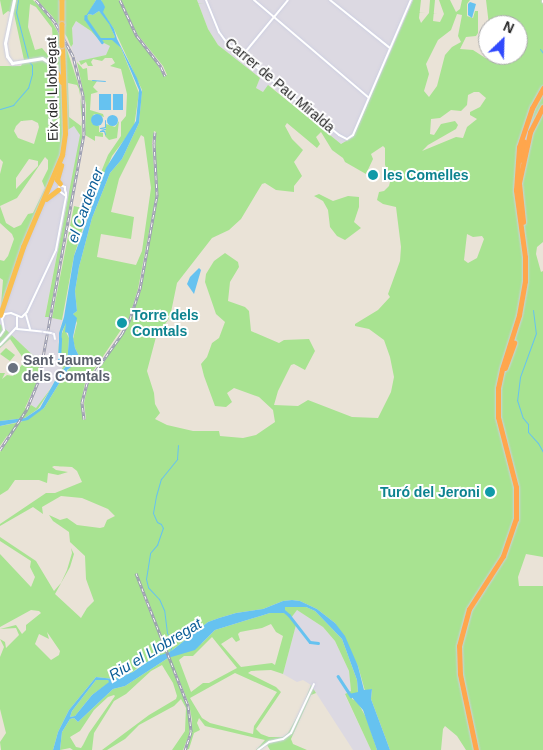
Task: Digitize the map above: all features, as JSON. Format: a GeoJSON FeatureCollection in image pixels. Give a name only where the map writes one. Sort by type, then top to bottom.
{"type":"FeatureCollection","features":[{"type":"Feature","properties":{"kind":"highway","name":"Eix del Llobregat"},"geometry":{"type":"LineString","coordinates":[[0,315],[23,247],[58,168],[64,148],[61,0]]}},
{"type":"Feature","properties":{"kind":"highway"},"geometry":{"type":"LineString","coordinates":[[62,65],[57,69],[63,82]]}},
{"type":"Feature","properties":{"kind":"highway","name":"Eix del Llobregat"},"geometry":{"type":"LineString","coordinates":[[0,310],[27,232],[60,158],[63,140],[63,82]]}},
{"type":"Feature","properties":{"kind":"highway"},"geometry":{"type":"LineString","coordinates":[[478,750],[460,674],[460,638],[472,603],[508,547],[514,528],[517,506],[513,473],[501,430],[497,407],[500,374],[519,314],[525,281],[526,257],[516,199],[517,147],[524,122],[543,83]]}},
{"type":"Feature","properties":{"kind":"highway"},"geometry":{"type":"LineString","coordinates":[[516,168],[525,125],[543,88]]}},
{"type":"Feature","properties":{"kind":"highway"},"geometry":{"type":"LineString","coordinates":[[478,750],[464,678],[463,640],[474,606],[503,564],[511,547],[520,512],[519,488],[502,423],[500,404],[504,372],[520,324],[528,282],[528,252],[519,183],[523,143],[534,112],[543,95]]}},
{"type":"Feature","properties":{"kind":"highway"},"geometry":{"type":"LineString","coordinates":[[519,183],[530,132],[543,107]]}},
{"type":"Feature","properties":{"kind":"highway"},"geometry":{"type":"LineString","coordinates":[[60,184],[57,180],[60,174],[64,148]]}},
{"type":"Feature","properties":{"kind":"highway"},"geometry":{"type":"LineString","coordinates":[[39,210],[48,195],[62,190]]}},
{"type":"Feature","properties":{"kind":"street"},"geometry":{"type":"LineString","coordinates":[[14,0],[5,47],[10,61],[20,63],[38,59],[48,60],[57,69],[56,96],[50,123]]}},
{"type":"Feature","properties":{"kind":"street","name":"Carrer de Pau Miralda"},"geometry":{"type":"LineString","coordinates":[[206,0],[219,32],[227,44],[347,139],[353,135],[368,97]]}},
{"type":"Feature","properties":{"kind":"street"},"geometry":{"type":"LineString","coordinates":[[254,0],[368,97],[410,0]]}},
{"type":"Feature","properties":{"kind":"street"},"geometry":{"type":"LineString","coordinates":[[242,56],[288,0]]}},
{"type":"Feature","properties":{"kind":"street"},"geometry":{"type":"LineString","coordinates":[[330,0],[390,48]]}},
{"type":"Feature","properties":{"kind":"street"},"geometry":{"type":"LineString","coordinates":[[363,91],[372,88]]}},
{"type":"Feature","properties":{"kind":"street"},"geometry":{"type":"LineString","coordinates":[[32,330],[26,319],[27,312],[55,253],[66,196],[60,184]]}},
{"type":"Feature","properties":{"kind":"street"},"geometry":{"type":"LineString","coordinates":[[60,184],[64,186],[62,190]]}},
{"type":"Feature","properties":{"kind":"street"},"geometry":{"type":"LineString","coordinates":[[17,321],[27,312]]}},
{"type":"Feature","properties":{"kind":"street"},"geometry":{"type":"LineString","coordinates":[[0,336],[4,330],[3,316],[9,313],[26,319]]}},
{"type":"Feature","properties":{"kind":"street"},"geometry":{"type":"LineString","coordinates":[[0,345],[15,330],[17,321],[15,315]]}},
{"type":"Feature","properties":{"kind":"street"},"geometry":{"type":"LineString","coordinates":[[15,330],[28,324]]}},
{"type":"Feature","properties":{"kind":"street"},"geometry":{"type":"LineString","coordinates":[[17,325],[22,328],[51,333],[55,340]]}},
{"type":"Feature","properties":{"kind":"street"},"geometry":{"type":"LineString","coordinates":[[258,750],[269,742],[283,739],[291,733],[314,684]]}},
{"type":"Feature","properties":{"kind":"shaded area"},"geometry":{"type":"Polygon","coordinates":[[[197,0],[413,0],[353,137],[341,144],[269,85],[263,92],[256,88],[260,78],[218,45],[208,29],[197,0]]]}},
{"type":"Feature","properties":{"kind":"shaded area"},"geometry":{"type":"Polygon","coordinates":[[[76,21],[91,31],[100,41],[111,46],[106,55],[77,62],[71,47],[73,44],[72,28],[76,21]]]}},
{"type":"Feature","properties":{"kind":"shaded area"},"geometry":{"type":"Polygon","coordinates":[[[74,126],[78,129],[80,137],[45,316],[49,317],[40,362],[0,324],[0,318],[26,245],[58,172],[66,131],[74,126]]]}},
{"type":"Feature","properties":{"kind":"shaded area"},"geometry":{"type":"Polygon","coordinates":[[[52,318],[62,320],[59,333],[58,361],[63,367],[36,408],[31,405],[41,378],[52,318]]]}},
{"type":"Feature","properties":{"kind":"shaded area"},"geometry":{"type":"Polygon","coordinates":[[[297,610],[323,627],[335,641],[349,671],[351,691],[345,695],[371,750],[353,750],[311,685],[303,680],[297,682],[283,674],[296,625],[290,618],[297,610]]]}},
{"type":"Feature","properties":{"kind":"green space"},"geometry":{"type":"Polygon","coordinates":[[[0,0],[33,0],[49,17],[65,44],[80,89],[80,97],[77,85],[68,83],[69,117],[81,126],[81,120],[82,137],[49,317],[45,317],[80,135],[74,126],[66,131],[63,161],[26,245],[0,318],[3,280],[0,278],[0,260],[4,261],[8,256],[14,239],[12,234],[0,223],[0,206],[0,174],[3,162],[0,159],[0,66],[21,66],[24,60],[14,14],[8,11],[3,15],[0,0]],[[30,4],[28,27],[35,50],[42,48],[47,54],[54,57],[52,28],[36,7],[30,4]],[[32,120],[21,121],[14,131],[18,138],[34,144],[39,127],[38,123],[32,120]],[[45,157],[17,198],[0,206],[6,223],[14,228],[21,225],[28,214],[33,213],[45,188],[42,181],[48,169],[48,160],[45,157]],[[29,159],[16,178],[16,189],[38,166],[38,161],[29,159]]]}},
{"type":"Feature","properties":{"kind":"green space"},"geometry":{"type":"Polygon","coordinates":[[[37,0],[96,0],[85,19],[89,14],[93,15],[99,11],[108,21],[115,37],[114,41],[121,48],[139,93],[134,127],[112,156],[86,218],[74,256],[62,320],[52,318],[74,206],[86,209],[108,155],[121,136],[121,122],[126,116],[127,94],[121,69],[110,66],[115,63],[112,58],[105,58],[102,61],[93,59],[91,62],[93,66],[88,66],[86,62],[81,65],[79,61],[106,55],[110,46],[100,41],[91,31],[76,21],[72,28],[73,44],[71,47],[67,37],[52,16],[37,0]]]}},
{"type":"Feature","properties":{"kind":"green space"},"geometry":{"type":"Polygon","coordinates":[[[101,0],[119,0],[135,35],[154,59],[164,76],[167,75],[163,66],[137,34],[121,0],[197,0],[208,29],[218,45],[260,78],[256,88],[263,92],[268,85],[341,144],[353,137],[413,0],[421,0],[419,18],[421,23],[429,13],[430,0],[435,0],[433,21],[440,22],[444,14],[439,0],[450,0],[456,12],[460,9],[462,0],[470,0],[467,4],[467,16],[473,18],[475,11],[478,11],[478,33],[476,36],[466,37],[460,49],[473,50],[478,53],[478,65],[528,65],[528,15],[488,15],[486,0],[543,0],[543,242],[537,247],[536,254],[541,272],[543,271],[543,557],[526,554],[518,577],[519,586],[543,586],[543,750],[466,750],[457,736],[445,726],[441,750],[390,750],[371,699],[372,689],[365,691],[358,666],[335,623],[317,609],[300,601],[292,600],[283,601],[263,609],[236,613],[208,622],[170,652],[140,665],[133,672],[114,679],[96,677],[69,710],[58,732],[53,750],[1,750],[0,742],[6,733],[0,709],[0,657],[4,647],[0,639],[5,642],[6,648],[19,635],[16,628],[0,629],[16,625],[22,634],[26,630],[26,625],[41,613],[31,610],[0,627],[0,554],[31,587],[35,577],[30,567],[31,561],[0,541],[0,537],[36,561],[54,591],[61,583],[67,570],[72,553],[71,548],[74,554],[70,567],[55,594],[81,618],[94,601],[86,579],[85,556],[70,542],[69,532],[53,521],[49,515],[60,520],[67,518],[77,525],[100,528],[104,527],[107,520],[115,516],[108,509],[82,498],[61,496],[42,507],[43,514],[33,507],[0,526],[0,524],[46,493],[55,493],[82,482],[77,471],[72,467],[54,466],[52,467],[56,470],[68,472],[58,475],[48,473],[47,483],[39,480],[15,480],[8,490],[0,495],[0,452],[12,435],[7,436],[0,446],[0,426],[21,422],[44,408],[63,377],[67,375],[67,371],[78,359],[79,356],[73,339],[77,323],[73,314],[77,311],[75,291],[79,267],[92,218],[110,173],[122,159],[139,123],[142,90],[114,29],[102,12],[104,7],[101,0]],[[457,14],[451,30],[438,40],[426,64],[429,74],[424,91],[429,97],[437,86],[445,55],[452,47],[461,42],[458,36],[462,15],[457,14]],[[479,92],[468,95],[467,105],[461,111],[451,110],[440,118],[431,119],[430,134],[434,135],[441,124],[455,121],[458,125],[456,129],[428,145],[422,151],[456,137],[463,138],[467,127],[477,119],[470,115],[470,112],[480,107],[486,98],[479,92]],[[287,123],[285,126],[292,139],[303,150],[294,162],[302,176],[294,186],[294,192],[276,190],[265,183],[262,184],[241,219],[229,230],[212,238],[177,283],[170,317],[156,337],[147,371],[154,393],[155,404],[160,413],[155,419],[167,425],[193,431],[219,431],[220,436],[243,438],[256,435],[275,422],[273,410],[259,397],[234,388],[227,393],[232,402],[226,407],[215,406],[204,376],[201,364],[207,357],[212,343],[219,338],[225,322],[216,314],[205,282],[206,274],[214,261],[225,253],[238,262],[239,267],[230,282],[228,301],[245,307],[249,311],[251,331],[279,343],[284,340],[309,339],[315,351],[305,370],[294,364],[291,365],[278,391],[274,405],[298,406],[308,400],[352,417],[378,418],[391,392],[394,377],[384,340],[369,329],[355,326],[355,324],[378,310],[390,297],[388,294],[400,261],[401,247],[396,207],[383,204],[377,200],[379,192],[384,191],[389,186],[391,178],[385,165],[385,148],[383,146],[371,154],[373,159],[366,174],[345,162],[343,158],[332,150],[321,132],[316,137],[320,144],[317,148],[287,123]],[[154,131],[152,143],[156,195],[138,289],[129,318],[85,383],[81,402],[83,420],[86,419],[84,403],[88,384],[126,329],[141,290],[158,195],[155,151],[156,132],[154,131]],[[141,135],[119,179],[111,212],[134,217],[131,239],[101,234],[97,257],[136,265],[142,251],[151,188],[144,137],[141,135]],[[467,234],[464,260],[468,263],[477,258],[484,239],[482,236],[473,237],[467,234]],[[136,573],[146,603],[155,623],[136,573]],[[47,632],[49,639],[39,634],[35,644],[51,660],[59,655],[60,651],[47,632]]]}},
{"type":"Feature","properties":{"kind":"green space"},"geometry":{"type":"Polygon","coordinates":[[[77,62],[83,69],[87,68],[88,80],[97,81],[93,87],[98,92],[91,94],[90,110],[103,114],[104,117],[94,114],[91,120],[93,124],[99,126],[99,132],[103,133],[103,137],[95,136],[95,141],[85,135],[86,105],[77,62]]]}},
{"type":"Feature","properties":{"kind":"green space"},"geometry":{"type":"Polygon","coordinates":[[[119,121],[117,138],[109,140],[105,136],[106,124],[115,127],[119,121]]]}},
{"type":"Feature","properties":{"kind":"green space"},"geometry":{"type":"Polygon","coordinates":[[[319,194],[333,201],[348,196],[359,197],[359,207],[354,222],[361,228],[345,240],[337,236],[330,227],[328,210],[323,201],[314,196],[319,194]]]}},
{"type":"Feature","properties":{"kind":"green space"},"geometry":{"type":"Polygon","coordinates":[[[66,322],[66,332],[69,338],[67,365],[57,377],[63,367],[58,361],[59,342],[66,322]]]}},
{"type":"Feature","properties":{"kind":"green space"},"geometry":{"type":"Polygon","coordinates":[[[0,324],[40,362],[36,384],[25,408],[28,409],[31,405],[36,408],[52,387],[38,409],[25,418],[0,421],[0,373],[5,373],[2,379],[7,375],[13,376],[25,361],[10,339],[0,348],[0,324]]]}},
{"type":"Feature","properties":{"kind":"green space"},"geometry":{"type":"Polygon","coordinates":[[[6,348],[15,355],[10,361],[0,354],[6,348]]]}},
{"type":"Feature","properties":{"kind":"green space"},"geometry":{"type":"Polygon","coordinates":[[[285,607],[306,607],[315,611],[342,639],[357,680],[358,693],[352,694],[352,699],[357,701],[367,719],[377,750],[371,750],[345,694],[351,691],[349,671],[335,641],[323,627],[297,610],[291,618],[296,625],[283,674],[271,670],[251,671],[248,673],[276,687],[281,692],[256,729],[261,734],[269,737],[283,737],[288,733],[302,708],[311,685],[316,693],[311,695],[291,739],[293,744],[307,750],[270,750],[267,745],[260,750],[256,750],[265,740],[205,726],[199,718],[197,723],[200,730],[194,733],[189,749],[186,750],[191,736],[192,720],[189,704],[175,670],[173,671],[187,705],[190,720],[189,735],[183,750],[172,750],[185,731],[186,708],[181,699],[174,706],[139,725],[125,739],[107,750],[102,750],[149,715],[176,699],[177,696],[173,683],[162,665],[151,671],[126,694],[114,701],[94,733],[92,750],[73,750],[70,748],[60,750],[62,732],[70,719],[74,718],[78,722],[113,689],[125,686],[168,658],[202,643],[215,630],[270,613],[281,612],[285,607]],[[271,624],[262,628],[240,632],[238,634],[240,640],[236,642],[232,637],[221,644],[241,667],[272,663],[275,665],[283,636],[276,632],[271,624]],[[212,637],[193,656],[184,656],[179,660],[191,692],[203,683],[209,683],[237,668],[212,637]],[[235,673],[190,698],[202,718],[210,723],[253,734],[254,726],[277,692],[235,673]],[[115,696],[108,697],[94,710],[80,731],[70,737],[76,747],[81,748],[89,733],[115,696]]]}},
{"type":"Feature","properties":{"kind":"green space"},"geometry":{"type":"Polygon","coordinates":[[[96,680],[108,680],[110,682],[92,695],[75,716],[70,717],[72,711],[96,680]]]}},
{"type":"Feature","properties":{"kind":"water"},"geometry":{"type":"Polygon","coordinates":[[[96,0],[101,0],[105,7],[103,12],[114,29],[142,92],[139,123],[122,159],[110,173],[92,218],[79,267],[75,291],[77,311],[73,314],[77,318],[73,337],[79,356],[77,363],[67,370],[68,374],[63,377],[44,408],[28,420],[0,426],[0,421],[25,418],[40,408],[57,377],[67,365],[69,338],[68,333],[65,332],[66,323],[62,332],[61,342],[59,342],[59,333],[64,317],[74,256],[106,168],[136,121],[139,90],[121,48],[112,40],[115,37],[109,24],[99,11],[93,15],[89,14],[84,19],[96,0]]]}},
{"type":"Feature","properties":{"kind":"water"},"geometry":{"type":"Polygon","coordinates":[[[470,2],[476,4],[472,18],[468,15],[468,4],[470,2]]]}},
{"type":"Feature","properties":{"kind":"water"},"geometry":{"type":"Polygon","coordinates":[[[99,94],[111,94],[111,110],[99,110],[99,94]]]}},
{"type":"Feature","properties":{"kind":"water"},"geometry":{"type":"Polygon","coordinates":[[[113,94],[123,94],[123,110],[113,110],[113,94]]]}},
{"type":"Feature","properties":{"kind":"water"},"geometry":{"type":"Polygon","coordinates":[[[97,114],[103,120],[97,126],[91,120],[97,114]]]}},
{"type":"Feature","properties":{"kind":"water"},"geometry":{"type":"Polygon","coordinates":[[[112,114],[118,120],[112,126],[106,120],[112,114]]]}},
{"type":"Feature","properties":{"kind":"water"},"geometry":{"type":"Polygon","coordinates":[[[199,268],[201,270],[194,294],[187,284],[190,277],[199,268]]]}},
{"type":"Feature","properties":{"kind":"water"},"geometry":{"type":"Polygon","coordinates":[[[283,601],[300,601],[317,609],[335,623],[345,636],[358,666],[364,690],[372,689],[371,699],[390,750],[377,750],[363,710],[349,694],[358,692],[357,680],[342,639],[315,611],[306,607],[285,607],[285,613],[270,613],[215,630],[195,650],[168,658],[125,686],[113,689],[78,722],[74,718],[70,719],[62,732],[60,750],[53,750],[58,732],[69,710],[96,677],[114,679],[133,672],[154,657],[170,652],[208,622],[236,613],[263,609],[283,601]],[[96,680],[72,711],[70,717],[75,716],[92,695],[109,682],[108,680],[96,680]]]}},
{"type":"Feature","properties":{"kind":"waterway"},"geometry":{"type":"LineString","coordinates":[[18,0],[16,12],[28,58]]}},
{"type":"Feature","properties":{"kind":"waterway"},"geometry":{"type":"LineString","coordinates":[[86,16],[86,19],[102,42]]}},
{"type":"Feature","properties":{"kind":"waterway"},"geometry":{"type":"LineString","coordinates":[[100,39],[113,39]]}},
{"type":"Feature","properties":{"kind":"waterway"},"geometry":{"type":"LineString","coordinates":[[540,49],[543,53]]}},
{"type":"Feature","properties":{"kind":"waterway"},"geometry":{"type":"LineString","coordinates":[[0,109],[13,105],[28,88],[32,74],[32,65],[29,62]]}},
{"type":"Feature","properties":{"kind":"waterway"},"geometry":{"type":"LineString","coordinates":[[92,80],[105,81]]}},
{"type":"Feature","properties":{"kind":"waterway"},"geometry":{"type":"LineString","coordinates":[[105,120],[105,127],[100,128],[105,129],[100,131],[104,131],[105,134]]}},
{"type":"Feature","properties":{"kind":"waterway"},"geometry":{"type":"LineString","coordinates":[[533,310],[536,333],[520,377],[517,400],[523,418],[528,424],[528,432],[543,452]]}},
{"type":"Feature","properties":{"kind":"waterway"},"geometry":{"type":"LineString","coordinates":[[59,360],[60,339]]}},
{"type":"Feature","properties":{"kind":"waterway","name":"Riu el Llobregat"},"geometry":{"type":"LineString","coordinates":[[170,652],[173,640],[167,633],[164,610],[159,599],[148,587],[146,579],[150,553],[157,545],[163,528],[157,522],[153,513],[156,496],[161,479],[177,459],[178,445]]}},
{"type":"Feature","properties":{"kind":"waterway"},"geometry":{"type":"LineString","coordinates":[[283,610],[310,642],[318,643]]}},
{"type":"Feature","properties":{"kind":"waterway"},"geometry":{"type":"LineString","coordinates":[[338,676],[351,696]]}},
{"type":"Feature","properties":{"kind":"railway"},"geometry":{"type":"LineString","coordinates":[[0,450],[27,409],[39,379],[84,135],[83,95],[73,56],[55,22],[36,0]]}},
{"type":"Feature","properties":{"kind":"railway"},"geometry":{"type":"LineString","coordinates":[[120,0],[137,36],[161,67],[165,76]]}},
{"type":"Feature","properties":{"kind":"railway"},"geometry":{"type":"LineString","coordinates":[[84,419],[82,402],[87,383],[122,334],[130,319],[140,289],[157,195],[155,132]]}},
{"type":"Feature","properties":{"kind":"railway"},"geometry":{"type":"LineString","coordinates":[[136,573],[188,706],[191,732],[185,750]]}},
{"type":"Feature","properties":{"kind":"place","name":"les Comelles"},"geometry":{"type":"Point","coordinates":[373,175]}},
{"type":"Feature","properties":{"kind":"place","name":"Torre dels Comtals"},"geometry":{"type":"Point","coordinates":[122,323]}},
{"type":"Feature","properties":{"kind":"place","name":"Sant Jaume dels Comtals"},"geometry":{"type":"Point","coordinates":[13,368]}},
{"type":"Feature","properties":{"kind":"place","name":"Turó del Jeroni"},"geometry":{"type":"Point","coordinates":[490,492]}},
{"type":"Feature","properties":{"kind":"water label","name":"el Cardener"},"geometry":{"type":"Point","coordinates":[85,205]}}]}
